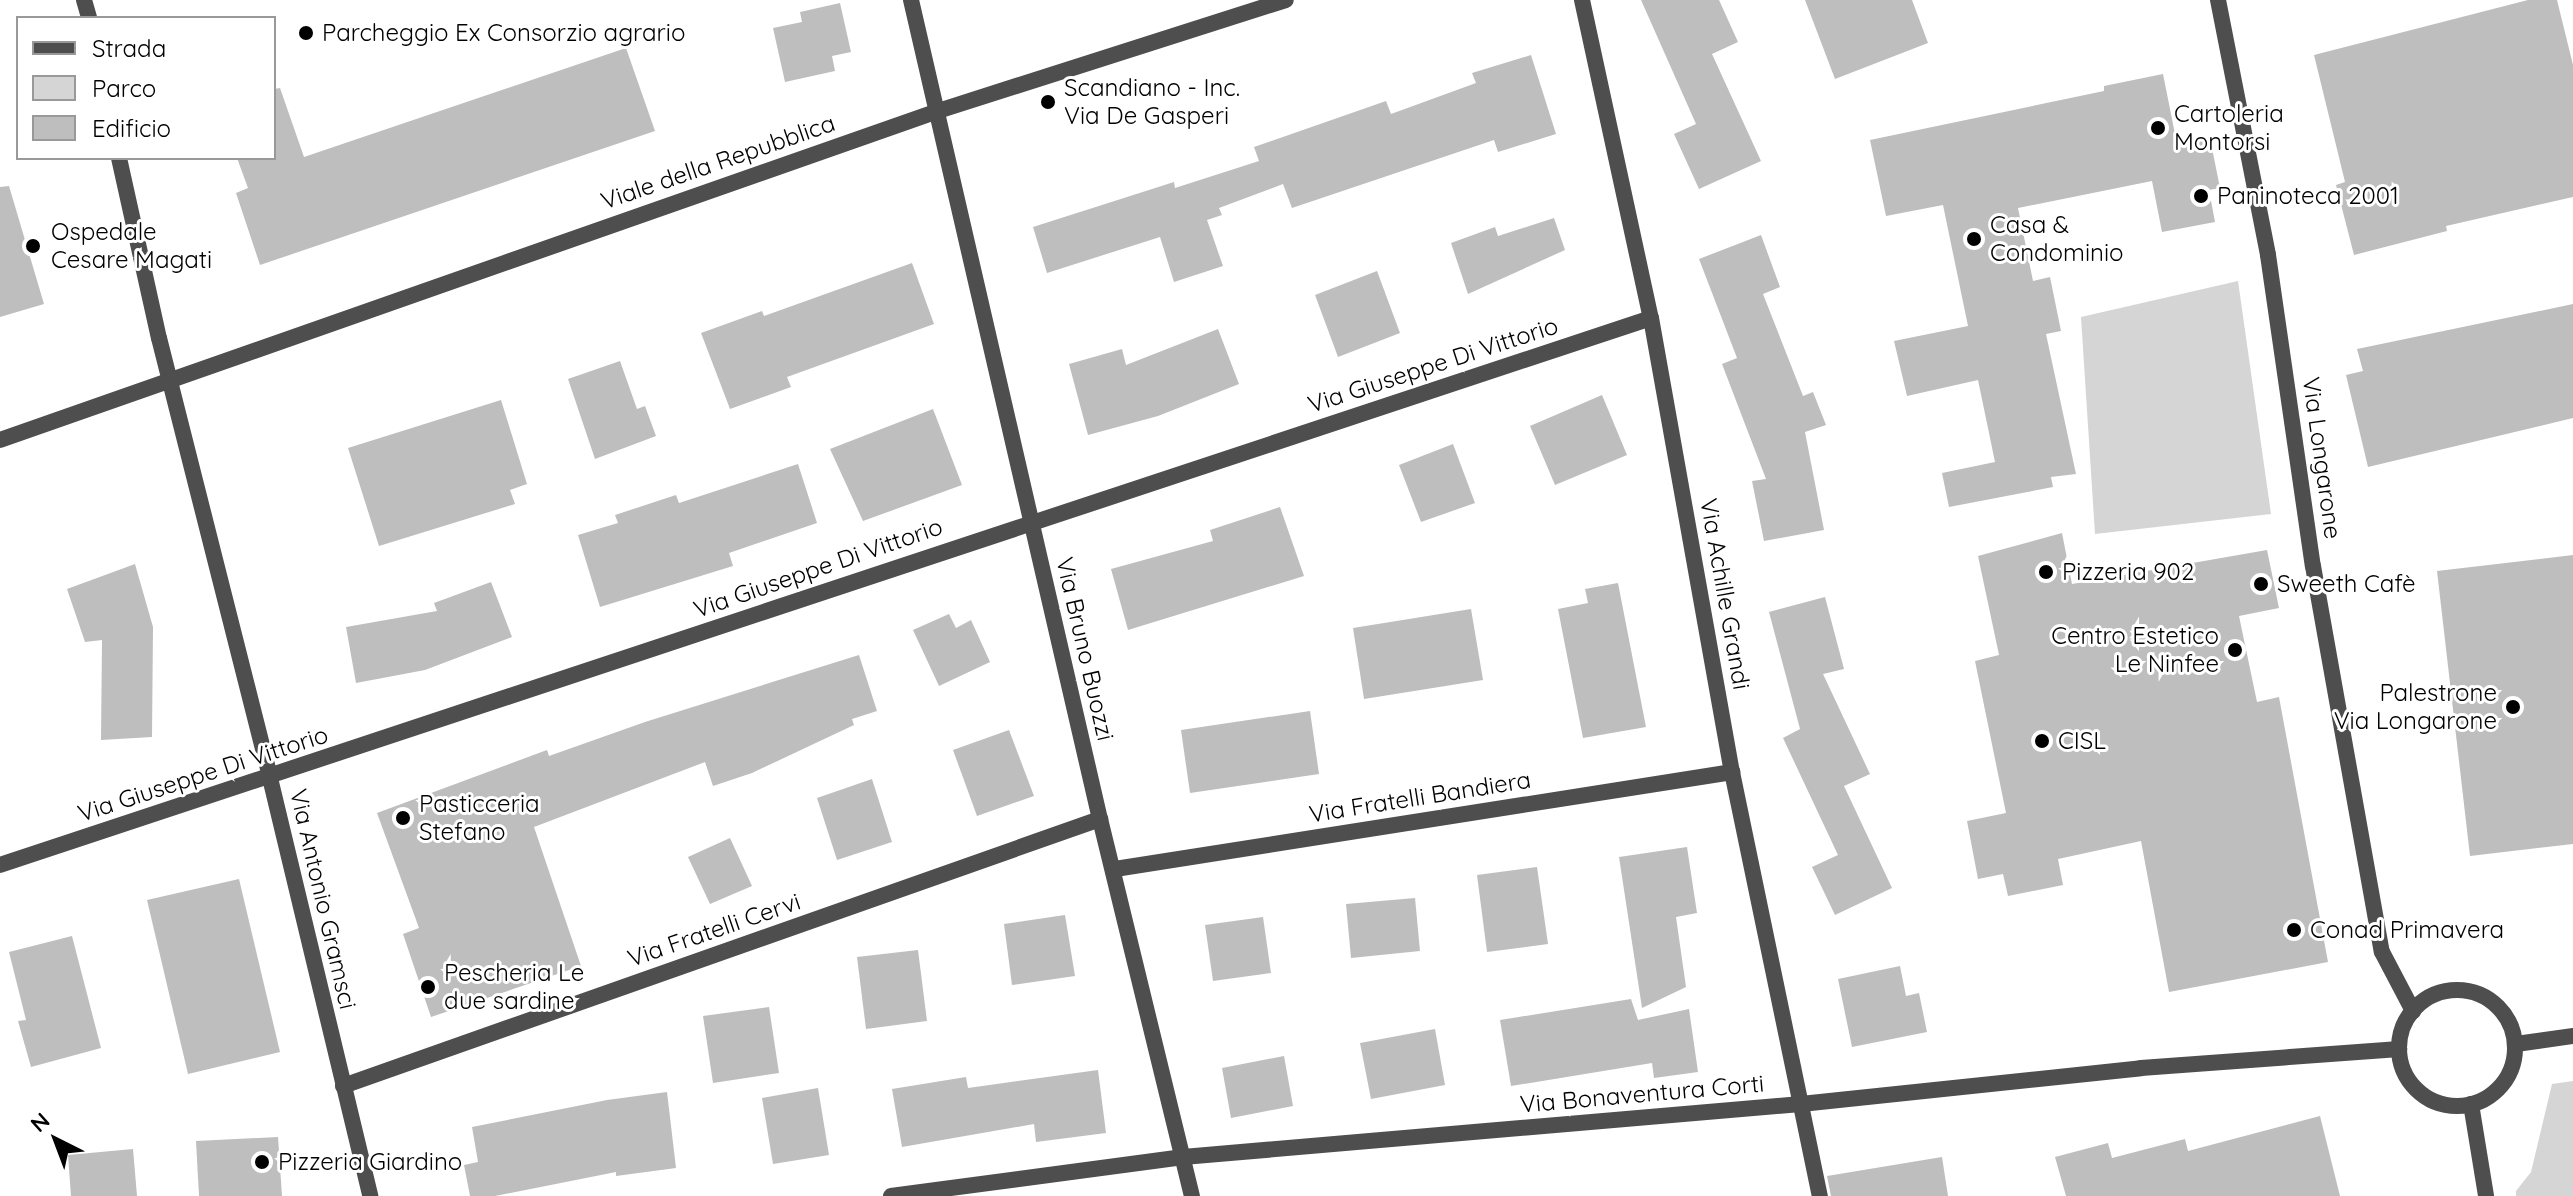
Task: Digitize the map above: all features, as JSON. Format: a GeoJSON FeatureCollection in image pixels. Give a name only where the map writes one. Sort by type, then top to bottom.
{"type":"FeatureCollection","features":[{"type":"Feature","properties":{"kind":"street","name":"Via Bruno Buozzi"},"geometry":{"type":"LineString","coordinates":[[911,0],[1030,522],[1192,1196]]}},
{"type":"Feature","properties":{"kind":"street","name":"Viale della Repubblica"},"geometry":{"type":"LineString","coordinates":[[0,440],[938,111],[1286,0]]}},
{"type":"Feature","properties":{"kind":"street","name":"Via Achille Grandi"},"geometry":{"type":"LineString","coordinates":[[1582,0],[1651,318],[1732,772],[1820,1196]]}},
{"type":"Feature","properties":{"kind":"street","name":"Via Longarone"},"geometry":{"type":"LineString","coordinates":[[2218,0],[2268,255],[2313,566],[2382,952],[2413,1011]]}},
{"type":"Feature","properties":{"kind":"street","name":"Via Antonio Gramsci"},"geometry":{"type":"LineString","coordinates":[[119,160],[370,1196]]}},
{"type":"Feature","properties":{"kind":"street","name":"Via Giuseppe Di Vittorio"},"geometry":{"type":"LineString","coordinates":[[0,865],[1651,318]]}},
{"type":"Feature","properties":{"kind":"street","name":"Via Fratelli Bandiera"},"geometry":{"type":"LineString","coordinates":[[1115,869],[1732,772]]}},
{"type":"Feature","properties":{"kind":"street","name":"Via Fratelli Cervi"},"geometry":{"type":"LineString","coordinates":[[343,1086],[1100,819]]}},
{"type":"Feature","properties":{"kind":"street"},"geometry":{"type":"LineString","coordinates":[[2463,990],[2483,995],[2504,1012],[2516,1044],[2511,1072],[2497,1090],[2471,1104],[2447,1105],[2418,1091],[2403,1069],[2399,1049],[2402,1030],[2424,1000],[2442,991],[2463,990]]}},
{"type":"Feature","properties":{"kind":"street"},"geometry":{"type":"LineString","coordinates":[[2516,1044],[2573,1036]]}},
{"type":"Feature","properties":{"kind":"street","name":"Via Bonaventura Corti"},"geometry":{"type":"LineString","coordinates":[[891,1196],[1183,1157],[1801,1104],[2141,1068],[2399,1049]]}},
{"type":"Feature","properties":{"kind":"street"},"geometry":{"type":"LineString","coordinates":[[2471,1104],[2486,1196]]}},
{"type":"Feature","properties":{"kind":"green space"},"geometry":{"type":"Polygon","coordinates":[[[2238,281],[2271,514],[2095,534],[2081,317],[2238,281]]]}},
{"type":"Feature","properties":{"kind":"green space"},"geometry":{"type":"Polygon","coordinates":[[[2573,1081],[2573,1196],[2516,1196],[2516,1191],[2531,1172],[2552,1084],[2573,1081]]]}},
{"type":"Feature","properties":{"kind":"building"},"geometry":{"type":"Polygon","coordinates":[[[1641,0],[1719,0],[1738,42],[1712,54],[1761,161],[1699,189],[1674,134],[1696,124],[1641,0]]]}},
{"type":"Feature","properties":{"kind":"building"},"geometry":{"type":"Polygon","coordinates":[[[1805,0],[1912,0],[1928,43],[1835,79],[1805,0]]]}},
{"type":"Feature","properties":{"kind":"building"},"geometry":{"type":"Polygon","coordinates":[[[2528,0],[2557,0],[2573,65],[2573,197],[2446,226],[2447,231],[2354,255],[2336,185],[2345,182],[2314,55],[2528,0]]]}},
{"type":"Feature","properties":{"kind":"building"},"geometry":{"type":"Polygon","coordinates":[[[840,3],[851,52],[832,56],[835,71],[785,82],[773,28],[802,22],[800,12],[840,3]]]}},
{"type":"Feature","properties":{"kind":"building"},"geometry":{"type":"Polygon","coordinates":[[[626,48],[655,131],[260,265],[236,193],[248,188],[238,160],[276,160],[276,89],[280,88],[304,157],[626,48]]]}},
{"type":"Feature","properties":{"kind":"building"},"geometry":{"type":"Polygon","coordinates":[[[1531,55],[1556,134],[1498,152],[1494,140],[1292,208],[1283,184],[1219,208],[1222,215],[1207,220],[1223,266],[1174,282],[1160,237],[1047,273],[1033,227],[1174,182],[1175,188],[1259,161],[1254,147],[1386,101],[1391,114],[1476,83],[1472,73],[1531,55]]]}},
{"type":"Feature","properties":{"kind":"building"},"geometry":{"type":"Polygon","coordinates":[[[2163,74],[2177,144],[2210,138],[2220,188],[2209,190],[2215,222],[2162,232],[2152,181],[2018,208],[2033,281],[2050,277],[2061,331],[2046,334],[2076,474],[2051,477],[2053,487],[1949,507],[1942,473],[1995,462],[1978,380],[1907,396],[1894,341],[1968,326],[1943,205],[1886,216],[1870,140],[2104,91],[2104,86],[2163,74]]]}},
{"type":"Feature","properties":{"kind":"building"},"geometry":{"type":"Polygon","coordinates":[[[9,186],[44,304],[0,317],[0,187],[9,186]]]}},
{"type":"Feature","properties":{"kind":"building"},"geometry":{"type":"Polygon","coordinates":[[[1554,218],[1565,250],[1468,294],[1451,243],[1495,227],[1498,236],[1554,218]]]}},
{"type":"Feature","properties":{"kind":"building"},"geometry":{"type":"Polygon","coordinates":[[[1761,235],[1780,287],[1763,294],[1803,396],[1813,392],[1826,425],[1805,432],[1824,530],[1764,541],[1752,481],[1766,479],[1722,364],[1737,358],[1699,259],[1761,235]]]}},
{"type":"Feature","properties":{"kind":"building"},"geometry":{"type":"Polygon","coordinates":[[[912,263],[934,324],[787,377],[791,387],[730,409],[701,333],[762,311],[764,316],[912,263]]]}},
{"type":"Feature","properties":{"kind":"building"},"geometry":{"type":"Polygon","coordinates":[[[1377,271],[1400,333],[1338,357],[1315,295],[1377,271]]]}},
{"type":"Feature","properties":{"kind":"building"},"geometry":{"type":"Polygon","coordinates":[[[2573,304],[2573,418],[2368,467],[2346,375],[2363,371],[2357,349],[2573,304]]]}},
{"type":"Feature","properties":{"kind":"building"},"geometry":{"type":"Polygon","coordinates":[[[1218,329],[1239,384],[1158,416],[1088,435],[1069,364],[1122,349],[1126,365],[1218,329]]]}},
{"type":"Feature","properties":{"kind":"building"},"geometry":{"type":"Polygon","coordinates":[[[620,361],[637,409],[645,406],[656,436],[595,459],[568,379],[620,361]]]}},
{"type":"Feature","properties":{"kind":"building"},"geometry":{"type":"Polygon","coordinates":[[[1602,395],[1627,455],[1555,485],[1530,426],[1602,395]]]}},
{"type":"Feature","properties":{"kind":"building"},"geometry":{"type":"Polygon","coordinates":[[[501,400],[527,484],[510,490],[515,504],[379,546],[348,448],[501,400]]]}},
{"type":"Feature","properties":{"kind":"building"},"geometry":{"type":"Polygon","coordinates":[[[933,409],[962,485],[863,521],[830,449],[933,409]]]}},
{"type":"Feature","properties":{"kind":"building"},"geometry":{"type":"Polygon","coordinates":[[[1453,444],[1475,503],[1421,522],[1399,465],[1453,444]]]}},
{"type":"Feature","properties":{"kind":"building"},"geometry":{"type":"Polygon","coordinates":[[[798,464],[817,523],[729,553],[733,566],[600,607],[578,535],[618,523],[615,515],[676,495],[679,503],[798,464]]]}},
{"type":"Feature","properties":{"kind":"building"},"geometry":{"type":"Polygon","coordinates":[[[1280,507],[1304,576],[1128,630],[1111,569],[1213,541],[1210,530],[1280,507]]]}},
{"type":"Feature","properties":{"kind":"building"},"geometry":{"type":"Polygon","coordinates":[[[2062,533],[2072,584],[2267,550],[2279,608],[2239,616],[2257,702],[2279,697],[2328,962],[2169,992],[2141,841],[2058,859],[2063,885],[2008,896],[2003,874],[1978,879],[1967,821],[2006,813],[1975,661],[1999,655],[1978,556],[2062,533]]]}},
{"type":"Feature","properties":{"kind":"building","name":"Palestrone Via Longarone"},"geometry":{"type":"Polygon","coordinates":[[[2573,555],[2573,844],[2470,856],[2437,571],[2573,555]]]}},
{"type":"Feature","properties":{"kind":"building"},"geometry":{"type":"Polygon","coordinates":[[[135,564],[153,627],[152,737],[101,740],[102,640],[85,642],[67,589],[135,564]]]}},
{"type":"Feature","properties":{"kind":"building"},"geometry":{"type":"Polygon","coordinates":[[[491,582],[512,637],[425,670],[356,683],[346,627],[437,611],[434,603],[491,582]]]}},
{"type":"Feature","properties":{"kind":"building"},"geometry":{"type":"Polygon","coordinates":[[[1618,583],[1646,727],[1583,738],[1558,609],[1588,603],[1585,589],[1618,583]]]}},
{"type":"Feature","properties":{"kind":"building"},"geometry":{"type":"Polygon","coordinates":[[[1825,597],[1844,669],[1823,674],[1870,774],[1844,786],[1892,888],[1835,915],[1812,867],[1838,855],[1783,738],[1800,729],[1769,612],[1825,597]]]}},
{"type":"Feature","properties":{"kind":"building"},"geometry":{"type":"Polygon","coordinates":[[[1471,609],[1483,680],[1364,699],[1353,628],[1471,609]]]}},
{"type":"Feature","properties":{"kind":"building"},"geometry":{"type":"Polygon","coordinates":[[[949,614],[956,628],[971,620],[990,662],[939,686],[913,630],[949,614]]]}},
{"type":"Feature","properties":{"kind":"building"},"geometry":{"type":"Polygon","coordinates":[[[859,655],[877,711],[852,719],[854,725],[752,773],[713,786],[705,762],[534,827],[581,966],[431,1017],[403,934],[419,928],[377,813],[547,750],[549,756],[645,722],[859,655]]]}},
{"type":"Feature","properties":{"kind":"building"},"geometry":{"type":"Polygon","coordinates":[[[1310,711],[1319,774],[1190,793],[1181,730],[1310,711]]]}},
{"type":"Feature","properties":{"kind":"building"},"geometry":{"type":"Polygon","coordinates":[[[1009,730],[1034,796],[977,816],[953,750],[1009,730]]]}},
{"type":"Feature","properties":{"kind":"building"},"geometry":{"type":"Polygon","coordinates":[[[872,779],[892,842],[837,860],[817,798],[872,779]]]}},
{"type":"Feature","properties":{"kind":"building"},"geometry":{"type":"Polygon","coordinates":[[[730,838],[752,886],[710,904],[688,857],[730,838]]]}},
{"type":"Feature","properties":{"kind":"building"},"geometry":{"type":"Polygon","coordinates":[[[1687,847],[1697,913],[1676,917],[1686,987],[1642,1008],[1619,857],[1687,847]]]}},
{"type":"Feature","properties":{"kind":"building"},"geometry":{"type":"Polygon","coordinates":[[[1537,867],[1548,944],[1487,952],[1477,875],[1537,867]]]}},
{"type":"Feature","properties":{"kind":"building"},"geometry":{"type":"Polygon","coordinates":[[[239,879],[280,1052],[188,1074],[147,900],[239,879]]]}},
{"type":"Feature","properties":{"kind":"building"},"geometry":{"type":"Polygon","coordinates":[[[1415,898],[1420,951],[1351,958],[1346,904],[1415,898]]]}},
{"type":"Feature","properties":{"kind":"building"},"geometry":{"type":"Polygon","coordinates":[[[1065,915],[1075,976],[1012,985],[1004,924],[1065,915]]]}},
{"type":"Feature","properties":{"kind":"building"},"geometry":{"type":"Polygon","coordinates":[[[1263,917],[1271,973],[1213,981],[1205,925],[1263,917]]]}},
{"type":"Feature","properties":{"kind":"building"},"geometry":{"type":"Polygon","coordinates":[[[72,936],[101,1048],[31,1067],[18,1021],[26,1020],[9,952],[72,936]]]}},
{"type":"Feature","properties":{"kind":"building"},"geometry":{"type":"Polygon","coordinates":[[[918,950],[927,1021],[866,1029],[857,957],[918,950]]]}},
{"type":"Feature","properties":{"kind":"building"},"geometry":{"type":"Polygon","coordinates":[[[1900,966],[1906,996],[1919,993],[1927,1032],[1852,1047],[1838,979],[1900,966]]]}},
{"type":"Feature","properties":{"kind":"building"},"geometry":{"type":"Polygon","coordinates":[[[1631,999],[1638,1020],[1689,1009],[1698,1072],[1654,1078],[1652,1063],[1511,1086],[1500,1020],[1631,999]]]}},
{"type":"Feature","properties":{"kind":"building"},"geometry":{"type":"Polygon","coordinates":[[[769,1007],[779,1073],[713,1083],[703,1016],[769,1007]]]}},
{"type":"Feature","properties":{"kind":"building"},"geometry":{"type":"Polygon","coordinates":[[[1435,1029],[1445,1085],[1371,1099],[1360,1043],[1435,1029]]]}},
{"type":"Feature","properties":{"kind":"building"},"geometry":{"type":"Polygon","coordinates":[[[1284,1056],[1293,1106],[1231,1118],[1222,1068],[1284,1056]]]}},
{"type":"Feature","properties":{"kind":"building"},"geometry":{"type":"Polygon","coordinates":[[[1098,1070],[1106,1133],[1036,1142],[1034,1124],[902,1147],[892,1089],[966,1077],[968,1088],[1098,1070]]]}},
{"type":"Feature","properties":{"kind":"building"},"geometry":{"type":"Polygon","coordinates":[[[818,1088],[829,1155],[773,1164],[762,1098],[818,1088]]]}},
{"type":"Feature","properties":{"kind":"building"},"geometry":{"type":"Polygon","coordinates":[[[667,1092],[676,1168],[616,1176],[616,1172],[495,1196],[470,1196],[464,1165],[478,1162],[472,1127],[607,1100],[667,1092]]]}},
{"type":"Feature","properties":{"kind":"building"},"geometry":{"type":"Polygon","coordinates":[[[2320,1116],[2340,1196],[2066,1196],[2055,1157],[2108,1143],[2112,1158],[2185,1139],[2188,1151],[2320,1116]]]}},
{"type":"Feature","properties":{"kind":"building"},"geometry":{"type":"Polygon","coordinates":[[[278,1137],[282,1196],[199,1196],[196,1141],[278,1137]]]}},
{"type":"Feature","properties":{"kind":"building"},"geometry":{"type":"Polygon","coordinates":[[[133,1149],[137,1196],[71,1196],[68,1155],[133,1149]]]}},
{"type":"Feature","properties":{"kind":"building"},"geometry":{"type":"Polygon","coordinates":[[[1942,1157],[1948,1196],[1831,1196],[1827,1176],[1942,1157]]]}},
{"type":"Feature","properties":{"kind":"place","name":"Parcheggio Ex Consorzio agrario"},"geometry":{"type":"Point","coordinates":[306,33]}},
{"type":"Feature","properties":{"kind":"place","name":"Scandiano - Inc. Via De Gasperi"},"geometry":{"type":"Point","coordinates":[1048,102]}},
{"type":"Feature","properties":{"kind":"place","name":"Cartoleria Montorsi"},"geometry":{"type":"Point","coordinates":[2158,128]}},
{"type":"Feature","properties":{"kind":"place","name":"Paninoteca 2001"},"geometry":{"type":"Point","coordinates":[2201,196]}},
{"type":"Feature","properties":{"kind":"place","name":"Casa & Condominio"},"geometry":{"type":"Point","coordinates":[1974,239]}},
{"type":"Feature","properties":{"kind":"place","name":"Ospedale Cesare Magati"},"geometry":{"type":"Point","coordinates":[33,246]}},
{"type":"Feature","properties":{"kind":"place","name":"Pizzeria 902"},"geometry":{"type":"Point","coordinates":[2046,572]}},
{"type":"Feature","properties":{"kind":"place","name":"Sweeth Cafè"},"geometry":{"type":"Point","coordinates":[2261,584]}},
{"type":"Feature","properties":{"kind":"place","name":"Centro Estetico Le Ninfee"},"geometry":{"type":"Point","coordinates":[2235,650]}},
{"type":"Feature","properties":{"kind":"place","name":"Palestrone Via Longarone"},"geometry":{"type":"Point","coordinates":[2513,707]}},
{"type":"Feature","properties":{"kind":"place","name":"CISL"},"geometry":{"type":"Point","coordinates":[2042,741]}},
{"type":"Feature","properties":{"kind":"place","name":"Pasticceria Stefano"},"geometry":{"type":"Point","coordinates":[403,818]}},
{"type":"Feature","properties":{"kind":"place","name":"Conad Primavera"},"geometry":{"type":"Point","coordinates":[2294,930]}},
{"type":"Feature","properties":{"kind":"place","name":"Pescheria Le due sardine"},"geometry":{"type":"Point","coordinates":[428,987]}},
{"type":"Feature","properties":{"kind":"place","name":"Pizzeria Giardino"},"geometry":{"type":"Point","coordinates":[262,1162]}}]}
